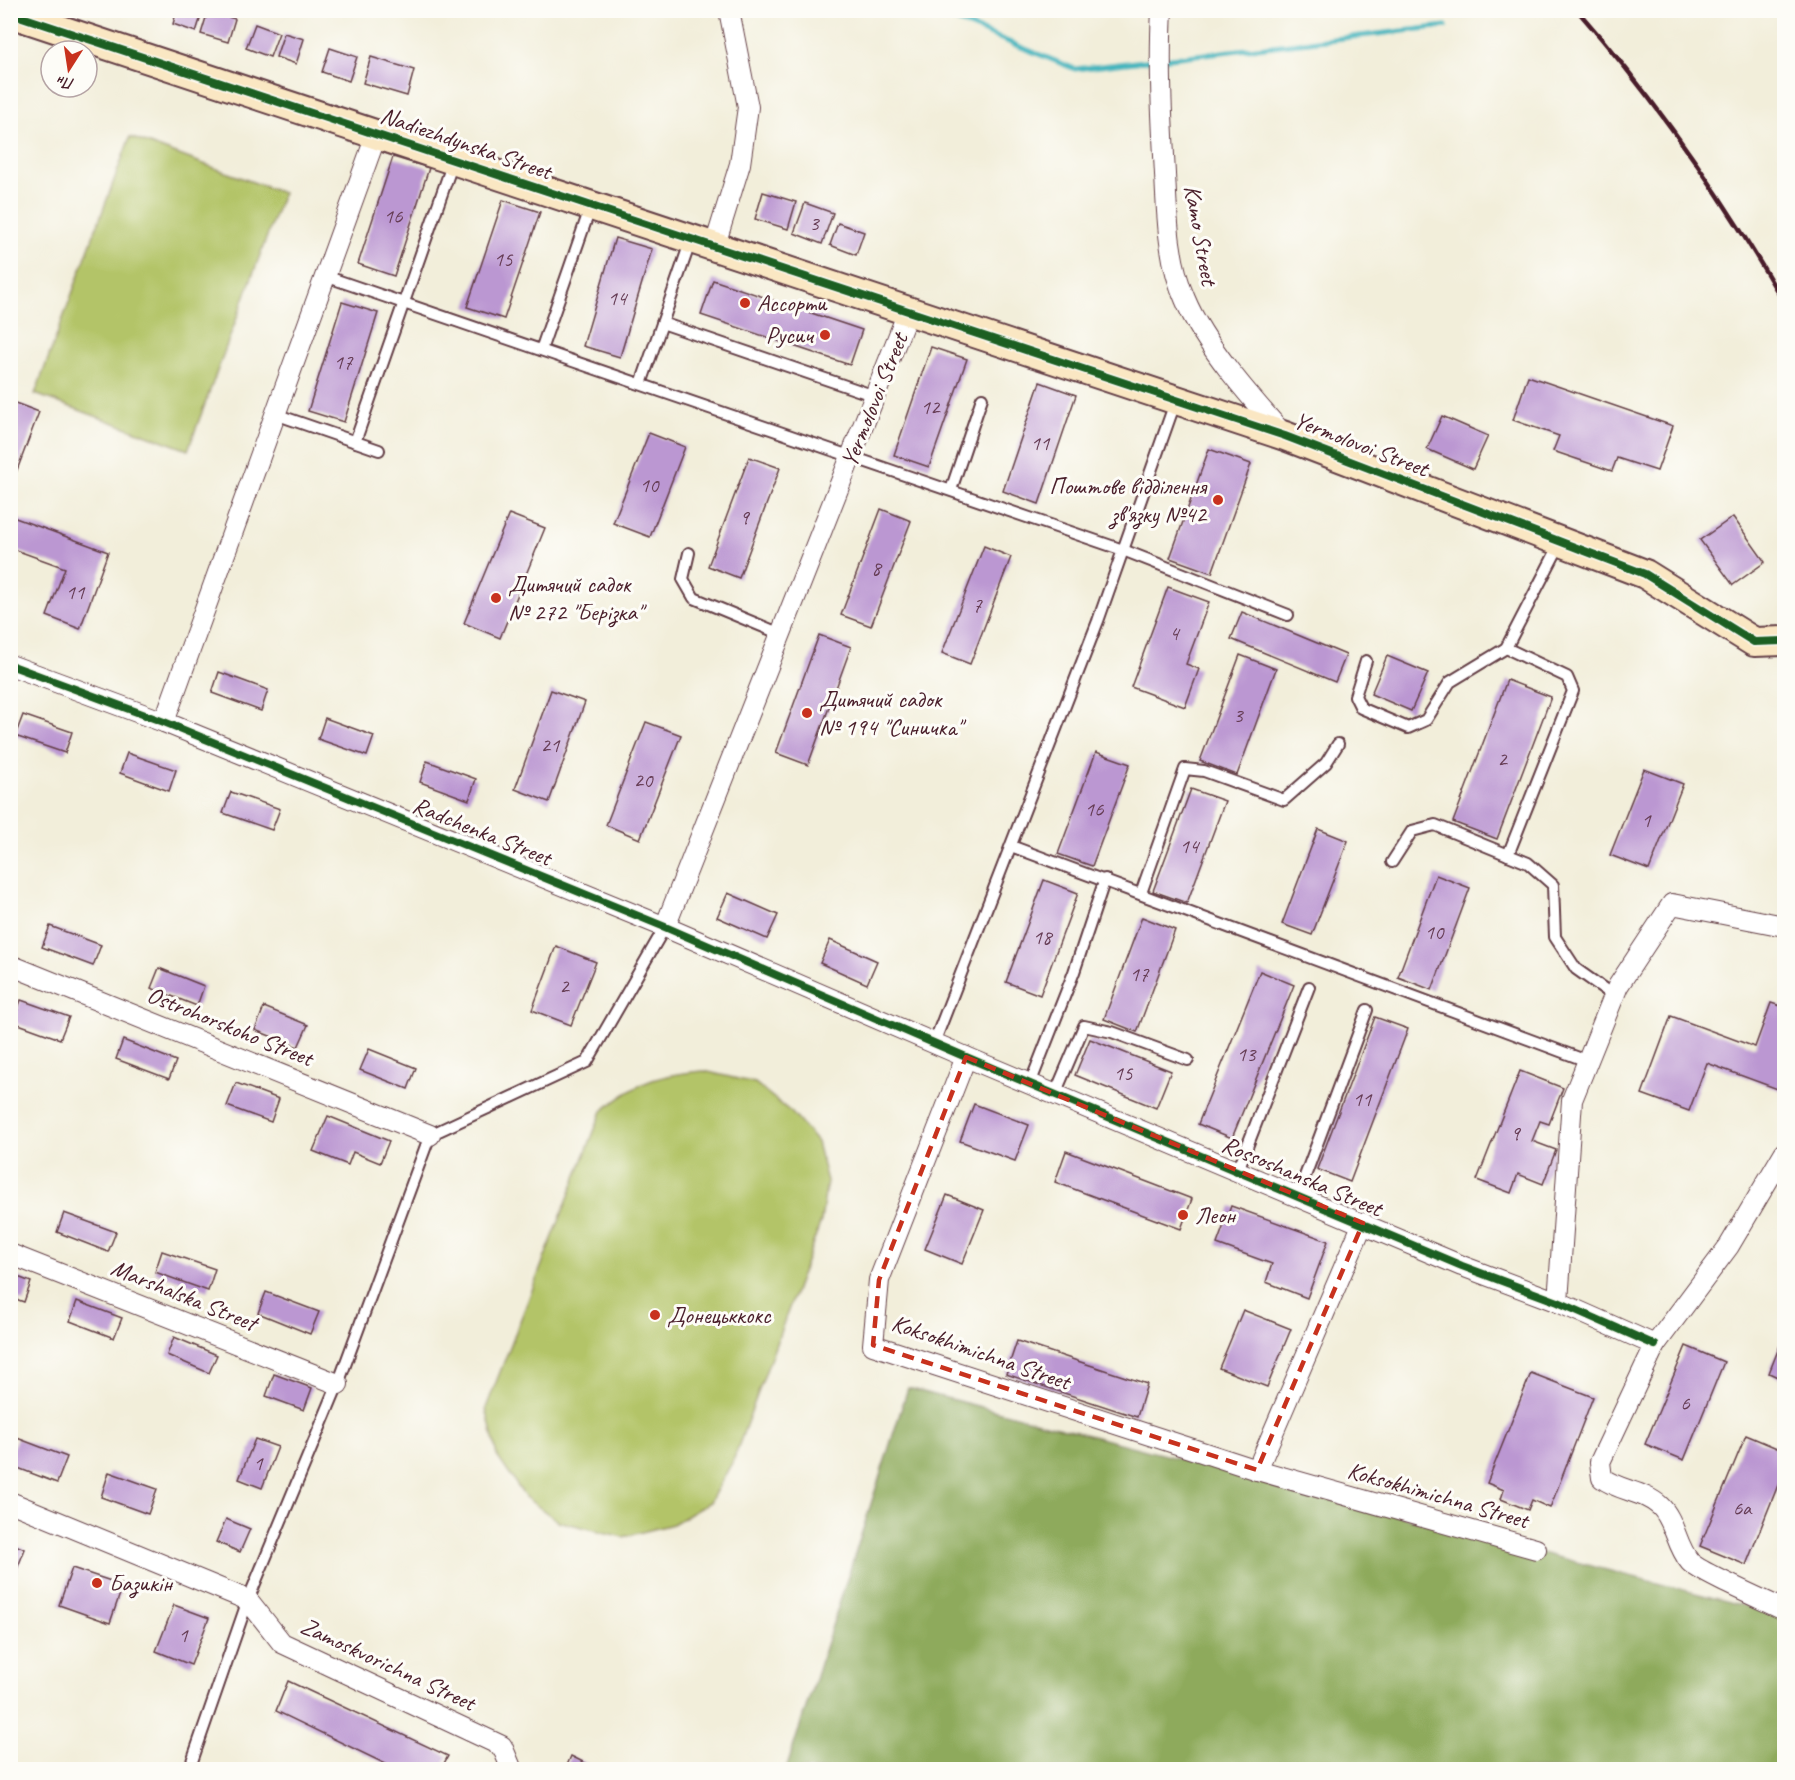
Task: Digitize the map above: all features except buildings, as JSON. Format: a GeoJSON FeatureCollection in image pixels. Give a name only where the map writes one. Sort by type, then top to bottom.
{"type":"FeatureCollection","features":[{"type":"Feature","properties":{"kind":"street"},"geometry":{"type":"LineString","coordinates":[[702,244],[740,164],[748,107],[729,10]]}},
{"type":"Feature","properties":{"kind":"street","name":"Kamo Street"},"geometry":{"type":"LineString","coordinates":[[1162,10],[1162,130],[1167,213],[1174,262],[1182,290],[1212,344],[1246,393],[1285,436]]}},
{"type":"Feature","properties":{"kind":"street","name":"Nadiezhdynska Street"},"geometry":{"type":"LineString","coordinates":[[10,13],[377,133],[908,312]]}},
{"type":"Feature","properties":{"kind":"street"},"geometry":{"type":"LineString","coordinates":[[164,722],[377,133]]}},
{"type":"Feature","properties":{"kind":"street","name":"Yermolovoi Street"},"geometry":{"type":"LineString","coordinates":[[664,927],[908,312],[1285,436],[1645,574],[1754,642],[1785,641]]}},
{"type":"Feature","properties":{"kind":"street","name":"Radchenka Street"},"geometry":{"type":"LineString","coordinates":[[10,665],[164,722],[664,927],[934,1043]]}},
{"type":"Feature","properties":{"kind":"street"},"geometry":{"type":"LineString","coordinates":[[1558,1302],[1572,1100],[1614,996],[1672,904],[1785,926]]}},
{"type":"Feature","properties":{"kind":"street","name":"Ostrohorskoho Street"},"geometry":{"type":"LineString","coordinates":[[10,965],[430,1135]]}},
{"type":"Feature","properties":{"kind":"street","name":"Rossoshanska Street"},"geometry":{"type":"LineString","coordinates":[[934,1043],[1363,1222],[1462,1266],[1558,1302],[1655,1345]]}},
{"type":"Feature","properties":{"kind":"street","name":"Koksokhimichna Street"},"geometry":{"type":"LineString","coordinates":[[966,1057],[879,1280],[873,1345],[1257,1470],[1536,1549]]}},
{"type":"Feature","properties":{"kind":"street"},"geometry":{"type":"LineString","coordinates":[[1785,1153],[1728,1246],[1655,1345],[1600,1462],[1602,1478],[1614,1487],[1637,1493],[1659,1505],[1691,1563],[1785,1610]]}},
{"type":"Feature","properties":{"kind":"street"},"geometry":{"type":"LineString","coordinates":[[1257,1470],[1363,1222]]}},
{"type":"Feature","properties":{"kind":"street","name":"Marshalska Street"},"geometry":{"type":"LineString","coordinates":[[10,1254],[338,1384]]}},
{"type":"Feature","properties":{"kind":"street","name":"Zamoskvorichna Street"},"geometry":{"type":"LineString","coordinates":[[10,1502],[248,1600],[282,1643],[502,1746],[512,1770]]}},
{"type":"Feature","properties":{"kind":"lane"},"geometry":{"type":"LineString","coordinates":[[355,442],[454,160]]}},
{"type":"Feature","properties":{"kind":"lane"},"geometry":{"type":"LineString","coordinates":[[541,350],[591,206]]}},
{"type":"Feature","properties":{"kind":"lane"},"geometry":{"type":"LineString","coordinates":[[641,384],[662,323],[702,244]]}},
{"type":"Feature","properties":{"kind":"lane"},"geometry":{"type":"LineString","coordinates":[[325,276],[1124,550],[1288,615]]}},
{"type":"Feature","properties":{"kind":"lane"},"geometry":{"type":"LineString","coordinates":[[662,323],[875,396]]}},
{"type":"Feature","properties":{"kind":"lane"},"geometry":{"type":"LineString","coordinates":[[951,490],[982,398]]}},
{"type":"Feature","properties":{"kind":"lane"},"geometry":{"type":"LineString","coordinates":[[934,1043],[1124,550],[1176,400]]}},
{"type":"Feature","properties":{"kind":"lane"},"geometry":{"type":"LineString","coordinates":[[275,414],[379,450]]}},
{"type":"Feature","properties":{"kind":"lane"},"geometry":{"type":"LineString","coordinates":[[1366,661],[1354,696],[1361,708],[1408,728],[1426,720],[1450,682],[1506,648],[1562,542]]}},
{"type":"Feature","properties":{"kind":"lane"},"geometry":{"type":"LineString","coordinates":[[689,553],[683,579],[694,597],[781,634]]}},
{"type":"Feature","properties":{"kind":"lane"},"geometry":{"type":"LineString","coordinates":[[1506,648],[1567,677],[1573,691],[1508,855]]}},
{"type":"Feature","properties":{"kind":"lane"},"geometry":{"type":"LineString","coordinates":[[1141,893],[1185,769],[1204,771],[1284,800],[1326,763],[1338,744]]}},
{"type":"Feature","properties":{"kind":"lane"},"geometry":{"type":"LineString","coordinates":[[1392,862],[1412,831],[1435,825],[1528,863],[1553,885],[1555,937],[1576,969],[1614,996]]}},
{"type":"Feature","properties":{"kind":"lane"},"geometry":{"type":"LineString","coordinates":[[1011,846],[1105,879],[1587,1061]]}},
{"type":"Feature","properties":{"kind":"lane"},"geometry":{"type":"LineString","coordinates":[[1030,1084],[1074,972],[1105,879]]}},
{"type":"Feature","properties":{"kind":"lane"},"geometry":{"type":"LineString","coordinates":[[189,1770],[248,1600],[338,1384],[430,1135],[587,1062],[664,927]]}},
{"type":"Feature","properties":{"kind":"lane"},"geometry":{"type":"LineString","coordinates":[[1238,1170],[1309,987]]}},
{"type":"Feature","properties":{"kind":"lane"},"geometry":{"type":"LineString","coordinates":[[1298,1195],[1367,1010]]}},
{"type":"Feature","properties":{"kind":"lane"},"geometry":{"type":"LineString","coordinates":[[1055,1094],[1084,1026],[1112,1032],[1188,1060]]}},
{"type":"Feature","properties":{"kind":"highlighted area"},"geometry":{"type":"Polygon","coordinates":[[[966,1057],[1363,1223],[1257,1470],[873,1345],[879,1280],[966,1057]]]}},
{"type":"Feature","properties":{"kind":"green space"},"geometry":{"type":"Polygon","coordinates":[[[130,137],[283,193],[188,450],[35,394],[130,137]]]}},
{"type":"Feature","properties":{"kind":"green space","name":"Донецьккокс"},"geometry":{"type":"Polygon","coordinates":[[[704,1071],[755,1083],[792,1113],[817,1142],[827,1181],[821,1221],[733,1461],[710,1502],[673,1524],[623,1537],[558,1521],[525,1497],[497,1456],[486,1408],[602,1111],[649,1081],[704,1071]]]}},
{"type":"Feature","properties":{"kind":"green space"},"geometry":{"type":"Polygon","coordinates":[[[908,1388],[1784,1616],[1784,1769],[786,1770],[908,1388]]]}},
{"type":"Feature","properties":{"kind":"waterway"},"geometry":{"type":"LineString","coordinates":[[930,10],[1075,69],[1446,26]]}},
{"type":"Feature","properties":{"kind":"railway"},"geometry":{"type":"LineString","coordinates":[[1577,10],[1662,115],[1738,226],[1784,303]]}},
{"type":"Feature","properties":{"kind":"cycle path"},"geometry":{"type":"LineString","coordinates":[[10,13],[1285,436],[1645,574],[1754,642],[1784,641]]}},
{"type":"Feature","properties":{"kind":"cycle path"},"geometry":{"type":"LineString","coordinates":[[10,665],[164,722],[665,927],[966,1057],[1462,1266],[1558,1302],[1655,1345]]}},
{"type":"Feature","properties":{"kind":"place","name":"Ассорти"},"geometry":{"type":"Point","coordinates":[745,303]}},
{"type":"Feature","properties":{"kind":"place","name":"Русич"},"geometry":{"type":"Point","coordinates":[825,335]}},
{"type":"Feature","properties":{"kind":"place","name":"Поштове відділення зв'язку №42"},"geometry":{"type":"Point","coordinates":[1218,500]}},
{"type":"Feature","properties":{"kind":"place","name":"Дитячий садок № 272 \"Берізка\""},"geometry":{"type":"Point","coordinates":[496,598]}},
{"type":"Feature","properties":{"kind":"place","name":"Дитячий садок № 194 \"Синичка\""},"geometry":{"type":"Point","coordinates":[807,713]}},
{"type":"Feature","properties":{"kind":"place","name":"Леон"},"geometry":{"type":"Point","coordinates":[1183,1215]}},
{"type":"Feature","properties":{"kind":"place","name":"Донецьккокс"},"geometry":{"type":"Point","coordinates":[655,1315]}},
{"type":"Feature","properties":{"kind":"place","name":"Базикін"},"geometry":{"type":"Point","coordinates":[97,1583]}}]}
